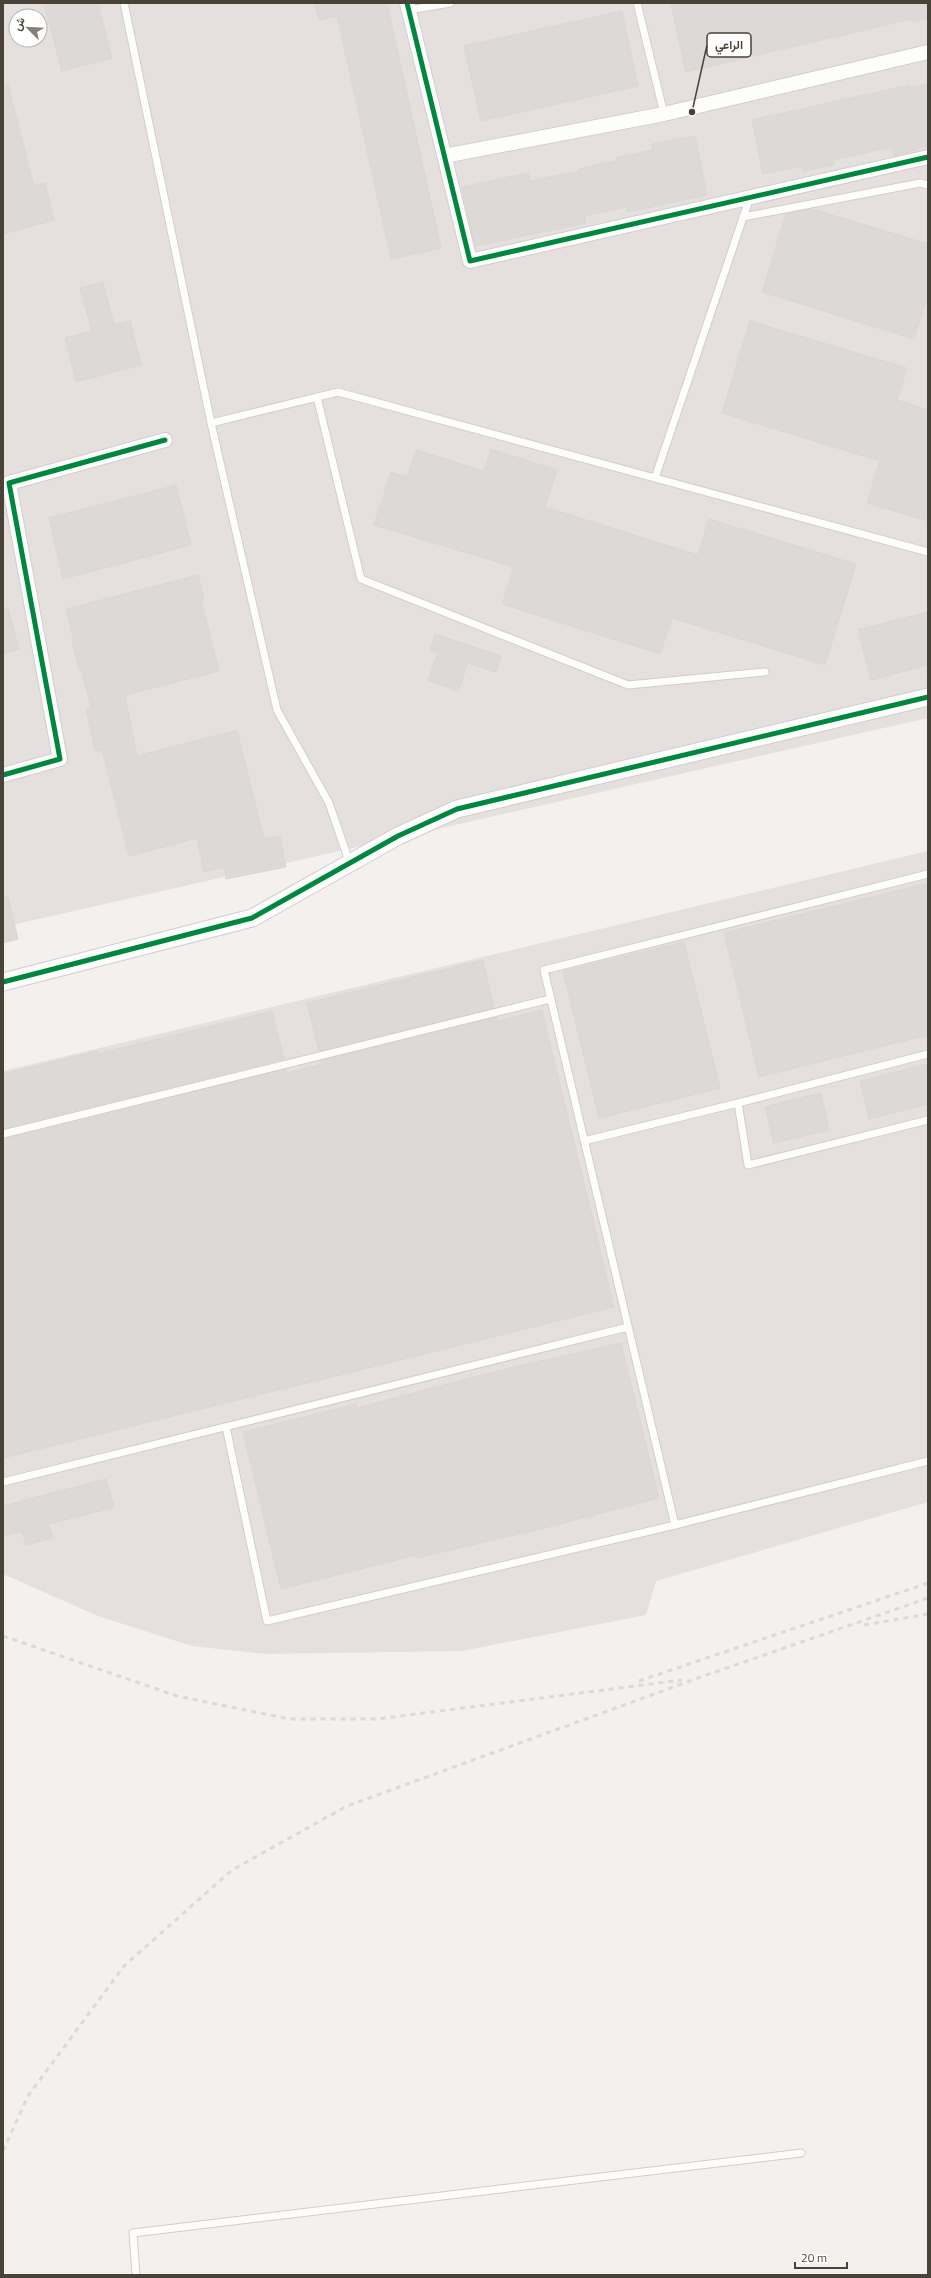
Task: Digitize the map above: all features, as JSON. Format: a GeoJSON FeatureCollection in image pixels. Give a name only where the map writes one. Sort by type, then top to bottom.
{"type":"FeatureCollection","features":[{"type":"Feature","properties":{"kind":"street"},"geometry":{"type":"LineString","coordinates":[[408,6],[470,261],[928,157]]}},
{"type":"Feature","properties":{"kind":"street"},"geometry":{"type":"LineString","coordinates":[[444,156],[664,114],[928,52]]}},
{"type":"Feature","properties":{"kind":"street"},"geometry":{"type":"LineString","coordinates":[[3,775],[60,759],[6,483],[165,440]]}},
{"type":"Feature","properties":{"kind":"street"},"geometry":{"type":"LineString","coordinates":[[3,982],[252,918],[398,836],[457,809],[928,698]]}},
{"type":"Feature","properties":{"kind":"lane"},"geometry":{"type":"LineString","coordinates":[[124,3],[211,423],[277,710],[329,803],[350,864]]}},
{"type":"Feature","properties":{"kind":"lane"},"geometry":{"type":"LineString","coordinates":[[408,6],[450,3]]}},
{"type":"Feature","properties":{"kind":"lane"},"geometry":{"type":"LineString","coordinates":[[637,3],[664,114]]}},
{"type":"Feature","properties":{"kind":"lane"},"geometry":{"type":"LineString","coordinates":[[743,217],[920,183],[928,185]]}},
{"type":"Feature","properties":{"kind":"lane"},"geometry":{"type":"LineString","coordinates":[[655,478],[750,197]]}},
{"type":"Feature","properties":{"kind":"lane"},"geometry":{"type":"LineString","coordinates":[[211,423],[338,392],[928,552]]}},
{"type":"Feature","properties":{"kind":"lane"},"geometry":{"type":"LineString","coordinates":[[317,398],[361,579],[628,685],[765,672]]}},
{"type":"Feature","properties":{"kind":"lane"},"geometry":{"type":"LineString","coordinates":[[675,1525],[544,970],[928,874]]}},
{"type":"Feature","properties":{"kind":"lane"},"geometry":{"type":"LineString","coordinates":[[3,1134],[550,999]]}},
{"type":"Feature","properties":{"kind":"lane"},"geometry":{"type":"LineString","coordinates":[[584,1141],[928,1054]]}},
{"type":"Feature","properties":{"kind":"lane"},"geometry":{"type":"LineString","coordinates":[[738,1103],[748,1165],[928,1120]]}},
{"type":"Feature","properties":{"kind":"lane"},"geometry":{"type":"LineString","coordinates":[[3,1482],[628,1327]]}},
{"type":"Feature","properties":{"kind":"lane"},"geometry":{"type":"LineString","coordinates":[[226,1427],[267,1621],[675,1525],[928,1461]]}},
{"type":"Feature","properties":{"kind":"lane"},"geometry":{"type":"LineString","coordinates":[[136,2275],[133,2233],[801,2153]]}},
{"type":"Feature","properties":{"kind":"shaded area"},"geometry":{"type":"Polygon","coordinates":[[[3,3],[928,3],[928,718],[3,927],[3,3]]]}},
{"type":"Feature","properties":{"kind":"shaded area"},"geometry":{"type":"Polygon","coordinates":[[[928,851],[928,1502],[656,1581],[646,1615],[462,1651],[265,1654],[192,1646],[98,1616],[3,1574],[3,1071],[928,851]]]}},
{"type":"Feature","properties":{"kind":"building"},"geometry":{"type":"Polygon","coordinates":[[[44,3],[98,3],[112,58],[62,71],[48,18],[48,8],[45,8],[44,3]]]}},
{"type":"Feature","properties":{"kind":"building"},"geometry":{"type":"Polygon","coordinates":[[[315,3],[387,3],[441,248],[391,259],[337,16],[319,20],[315,3]]]}},
{"type":"Feature","properties":{"kind":"building"},"geometry":{"type":"Polygon","coordinates":[[[671,3],[928,3],[928,18],[912,22],[911,19],[686,72],[671,3]]]}},
{"type":"Feature","properties":{"kind":"building"},"geometry":{"type":"Polygon","coordinates":[[[622,11],[638,86],[481,121],[464,46],[622,11]]]}},
{"type":"Feature","properties":{"kind":"building"},"geometry":{"type":"Polygon","coordinates":[[[928,84],[928,146],[894,156],[892,147],[833,160],[834,165],[804,171],[803,166],[763,174],[752,120],[909,85],[909,88],[928,84]]]}},
{"type":"Feature","properties":{"kind":"building"},"geometry":{"type":"Polygon","coordinates":[[[8,85],[34,186],[45,183],[54,220],[3,234],[3,86],[8,85]]]}},
{"type":"Feature","properties":{"kind":"building"},"geometry":{"type":"Polygon","coordinates":[[[695,136],[707,195],[627,212],[626,207],[584,216],[586,223],[475,246],[462,187],[528,173],[530,181],[579,171],[579,169],[616,161],[616,158],[653,150],[652,144],[695,136]]]}},
{"type":"Feature","properties":{"kind":"building"},"geometry":{"type":"Polygon","coordinates":[[[812,209],[928,244],[928,295],[914,339],[762,292],[786,214],[812,209]]]}},
{"type":"Feature","properties":{"kind":"building"},"geometry":{"type":"Polygon","coordinates":[[[103,282],[114,325],[130,321],[141,365],[76,382],[65,338],[92,331],[80,288],[103,282]]]}},
{"type":"Feature","properties":{"kind":"building"},"geometry":{"type":"Polygon","coordinates":[[[750,321],[907,368],[897,400],[928,410],[928,521],[867,503],[880,461],[722,413],[750,321]]]}},
{"type":"Feature","properties":{"kind":"building"},"geometry":{"type":"Polygon","coordinates":[[[491,449],[557,470],[545,507],[698,555],[709,519],[856,564],[825,665],[672,618],[660,654],[502,604],[514,567],[374,525],[391,472],[407,477],[416,450],[484,471],[491,449]]]}},
{"type":"Feature","properties":{"kind":"building"},"geometry":{"type":"Polygon","coordinates":[[[176,485],[191,545],[63,579],[49,518],[176,485]]]}},
{"type":"Feature","properties":{"kind":"building"},"geometry":{"type":"Polygon","coordinates":[[[198,575],[204,599],[201,599],[219,671],[125,695],[137,756],[237,730],[264,839],[280,836],[286,867],[226,879],[224,867],[204,872],[197,838],[129,856],[102,750],[95,751],[86,708],[91,707],[81,668],[79,669],[72,643],[74,642],[66,609],[198,575]]]}},
{"type":"Feature","properties":{"kind":"building"},"geometry":{"type":"Polygon","coordinates":[[[3,608],[8,608],[19,649],[3,653],[3,608]]]}},
{"type":"Feature","properties":{"kind":"building"},"geometry":{"type":"Polygon","coordinates":[[[928,612],[928,665],[871,680],[858,630],[928,612]]]}},
{"type":"Feature","properties":{"kind":"building"},"geometry":{"type":"Polygon","coordinates":[[[435,634],[501,656],[496,672],[468,663],[458,691],[428,680],[438,653],[430,650],[435,634]]]}},
{"type":"Feature","properties":{"kind":"building"},"geometry":{"type":"Polygon","coordinates":[[[928,883],[928,1035],[759,1077],[724,933],[928,883]]]}},
{"type":"Feature","properties":{"kind":"building"},"geometry":{"type":"Polygon","coordinates":[[[8,897],[18,939],[3,943],[3,898],[8,897]]]}},
{"type":"Feature","properties":{"kind":"building"},"geometry":{"type":"Polygon","coordinates":[[[684,942],[720,1088],[599,1118],[563,971],[684,942]]]}},
{"type":"Feature","properties":{"kind":"building"},"geometry":{"type":"Polygon","coordinates":[[[483,960],[494,1008],[319,1051],[307,1003],[483,960]]]}},
{"type":"Feature","properties":{"kind":"building"},"geometry":{"type":"Polygon","coordinates":[[[542,1010],[614,1307],[3,1458],[3,1139],[286,1069],[287,1073],[322,1064],[321,1061],[497,1017],[498,1021],[542,1010]]]}},
{"type":"Feature","properties":{"kind":"building"},"geometry":{"type":"Polygon","coordinates":[[[272,1011],[284,1059],[3,1129],[3,1074],[97,1051],[97,1054],[272,1011]]]}},
{"type":"Feature","properties":{"kind":"building"},"geometry":{"type":"Polygon","coordinates":[[[928,1064],[928,1104],[869,1119],[860,1081],[928,1064]]]}},
{"type":"Feature","properties":{"kind":"building"},"geometry":{"type":"Polygon","coordinates":[[[821,1093],[829,1130],[774,1143],[765,1107],[821,1093]]]}},
{"type":"Feature","properties":{"kind":"building"},"geometry":{"type":"Polygon","coordinates":[[[621,1343],[659,1498],[544,1528],[417,1558],[416,1555],[281,1589],[243,1432],[356,1404],[357,1408],[497,1371],[621,1343]]]}},
{"type":"Feature","properties":{"kind":"building"},"geometry":{"type":"Polygon","coordinates":[[[106,1479],[114,1507],[49,1524],[53,1538],[26,1545],[22,1531],[3,1536],[3,1506],[106,1479]]]}},
{"type":"Feature","properties":{"kind":"railway"},"geometry":{"type":"LineString","coordinates":[[639,1681],[928,1583]]}},
{"type":"Feature","properties":{"kind":"railway"},"geometry":{"type":"LineString","coordinates":[[3,2151],[28,2096],[124,1966],[232,1870],[347,1806],[698,1678],[928,1598]]}},
{"type":"Feature","properties":{"kind":"railway"},"geometry":{"type":"LineString","coordinates":[[864,1625],[928,1614]]}},
{"type":"Feature","properties":{"kind":"railway"},"geometry":{"type":"LineString","coordinates":[[3,1636],[177,1696],[289,1719],[377,1719],[682,1680]]}},
{"type":"Feature","properties":{"kind":"cycle path"},"geometry":{"type":"LineString","coordinates":[[407,3],[470,261],[928,157]]}},
{"type":"Feature","properties":{"kind":"cycle path"},"geometry":{"type":"LineString","coordinates":[[3,775],[60,759],[9,483],[165,440]]}},
{"type":"Feature","properties":{"kind":"cycle path"},"geometry":{"type":"LineString","coordinates":[[3,982],[252,918],[398,836],[457,809],[928,697]]}},
{"type":"Feature","properties":{"kind":"place","name":"الراعي"},"geometry":{"type":"Point","coordinates":[692,112]}}]}
